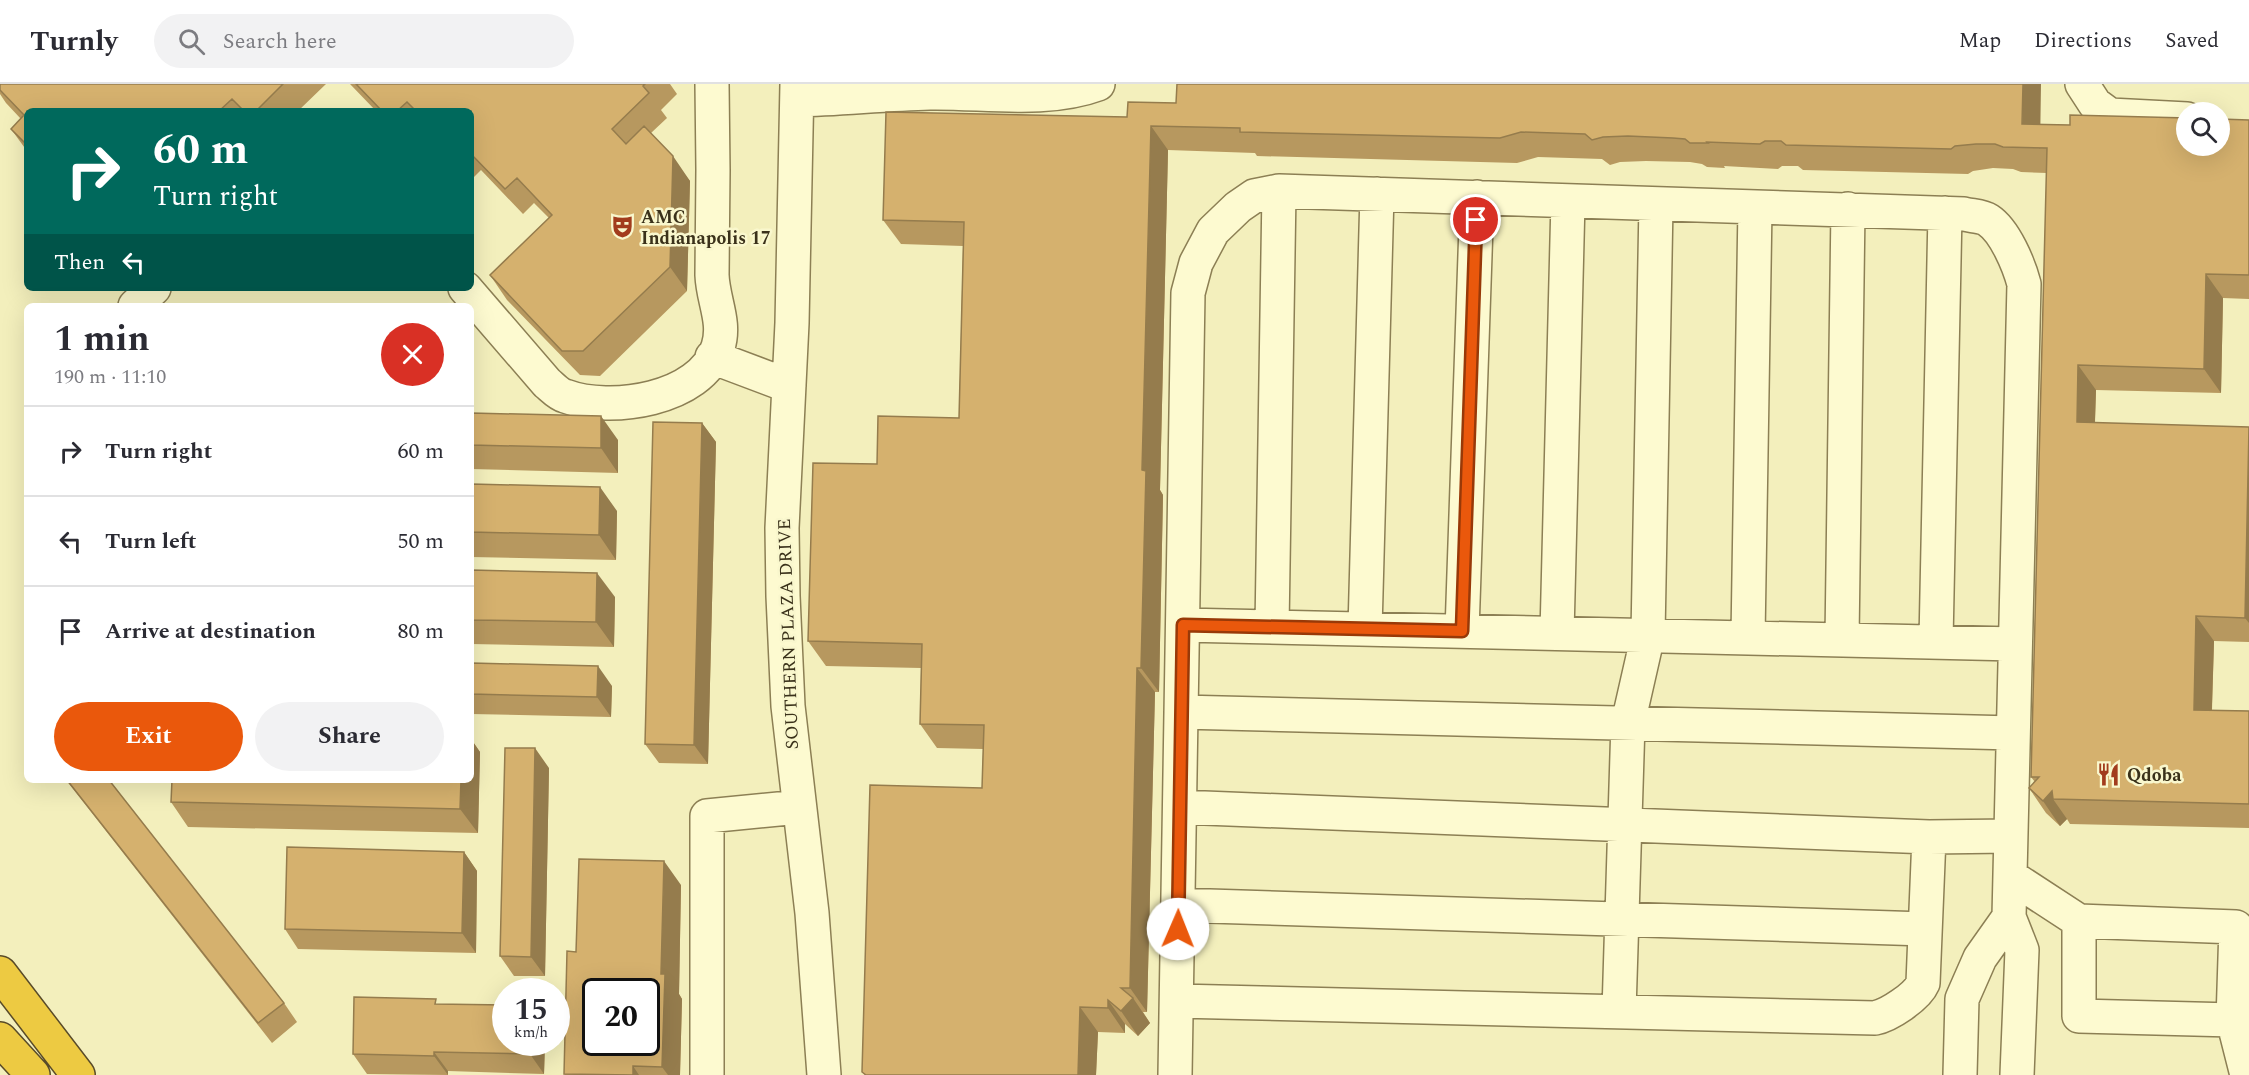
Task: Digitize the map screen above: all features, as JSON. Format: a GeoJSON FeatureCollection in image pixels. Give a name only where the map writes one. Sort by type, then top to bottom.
{"type":"FeatureCollection","features":[{"type":"Feature","properties":{"kind":"highway"},"geometry":{"type":"LineString","coordinates":[[0,973],[78,1075]]}},
{"type":"Feature","properties":{"kind":"highway"},"geometry":{"type":"LineString","coordinates":[[0,1040],[33,1075]]}},
{"type":"Feature","properties":{"kind":"street"},"geometry":{"type":"LineString","coordinates":[[468,291],[547,383],[562,395],[586,402],[624,403],[660,397],[687,384],[705,368],[717,350],[722,329],[711,275],[712,84]]}},
{"type":"Feature","properties":{"kind":"street"},"geometry":{"type":"LineString","coordinates":[[797,92],[850,99],[932,88],[1072,92],[1098,84]]}},
{"type":"Feature","properties":{"kind":"street"},"geometry":{"type":"LineString","coordinates":[[2082,84],[2095,104],[2110,116],[2176,119]]}},
{"type":"Feature","properties":{"kind":"street","name":"SOUTHERN PLAZA DRIVE"},"geometry":{"type":"LineString","coordinates":[[797,92],[792,323],[782,528],[783,596],[788,706],[812,913],[824,1075]]}},
{"type":"Feature","properties":{"kind":"street"},"geometry":{"type":"LineString","coordinates":[[1272,627],[1279,191]]}},
{"type":"Feature","properties":{"kind":"street"},"geometry":{"type":"LineString","coordinates":[[1175,1075],[1188,293],[1196,263],[1213,231],[1238,207],[1254,196],[1279,191],[1964,214],[1988,220],[2006,240],[2018,264],[2024,284],[2009,917],[2022,950],[2017,1075]]}},
{"type":"Feature","properties":{"kind":"street"},"geometry":{"type":"LineString","coordinates":[[1365,629],[1377,194]]}},
{"type":"Feature","properties":{"kind":"street"},"geometry":{"type":"LineString","coordinates":[[1462,631],[1477,197]]}},
{"type":"Feature","properties":{"kind":"street"},"geometry":{"type":"LineString","coordinates":[[1557,633],[1568,201]]}},
{"type":"Feature","properties":{"kind":"street"},"geometry":{"type":"LineString","coordinates":[[1619,1011],[1628,723],[1648,635],[1656,204]]}},
{"type":"Feature","properties":{"kind":"street"},"geometry":{"type":"LineString","coordinates":[[1748,637],[1755,207]]}},
{"type":"Feature","properties":{"kind":"street"},"geometry":{"type":"LineString","coordinates":[[1842,639],[1848,210]]}},
{"type":"Feature","properties":{"kind":"street"},"geometry":{"type":"LineString","coordinates":[[1936,641],[1946,213]]}},
{"type":"Feature","properties":{"kind":"street"},"geometry":{"type":"LineString","coordinates":[[138,303],[151,291]]}},
{"type":"Feature","properties":{"kind":"street"},"geometry":{"type":"LineString","coordinates":[[712,357],[789,386]]}},
{"type":"Feature","properties":{"kind":"street"},"geometry":{"type":"LineString","coordinates":[[1183,625],[2015,644]]}},
{"type":"Feature","properties":{"kind":"street"},"geometry":{"type":"LineString","coordinates":[[1181,712],[2013,733]]}},
{"type":"Feature","properties":{"kind":"street"},"geometry":{"type":"LineString","coordinates":[[707,1075],[707,816],[799,807]]}},
{"type":"Feature","properties":{"kind":"street"},"geometry":{"type":"LineString","coordinates":[[1180,807],[1929,837],[2010,836]]}},
{"type":"Feature","properties":{"kind":"street"},"geometry":{"type":"LineString","coordinates":[[1177,1001],[1886,1016],[1920,989],[1923,982],[1929,837]]}},
{"type":"Feature","properties":{"kind":"street"},"geometry":{"type":"LineString","coordinates":[[2010,876],[2079,921],[2236,927],[2233,1020],[2247,1075]]}},
{"type":"Feature","properties":{"kind":"street"},"geometry":{"type":"LineString","coordinates":[[1178,905],[1925,929]]}},
{"type":"Feature","properties":{"kind":"street"},"geometry":{"type":"LineString","coordinates":[[1960,1075],[1962,999],[1980,958],[2009,917]]}},
{"type":"Feature","properties":{"kind":"street"},"geometry":{"type":"LineString","coordinates":[[2079,921],[2079,1017],[2233,1020]]}},
{"type":"Feature","properties":{"kind":"building"},"geometry":{"type":"Polygon","coordinates":[[[0,84],[283,84],[259,108],[241,108],[232,99],[222,108],[24,108],[24,115],[0,90],[0,84]]]}},
{"type":"Feature","properties":{"kind":"building","name":"AMC Indianapolis 17"},"geometry":{"type":"Polygon","coordinates":[[[356,84],[645,84],[643,86],[649,93],[612,129],[626,144],[644,126],[673,156],[670,267],[583,351],[562,351],[490,275],[552,215],[517,178],[505,189],[474,157],[474,108],[413,108],[407,102],[400,108],[379,108],[356,84]]]}},
{"type":"Feature","properties":{"kind":"building"},"geometry":{"type":"Polygon","coordinates":[[[1177,84],[2023,84],[2022,124],[2070,125],[2070,115],[2176,118],[2176,156],[2230,156],[2230,119],[2249,120],[2249,275],[2206,274],[2204,369],[2078,365],[2077,422],[2249,427],[2245,618],[2196,616],[2194,710],[2249,711],[2249,804],[2053,799],[2052,791],[2043,801],[2029,788],[2039,777],[2031,777],[2047,148],[2003,147],[1995,144],[1955,146],[1951,149],[1786,145],[1781,141],[1765,141],[1760,144],[1690,143],[1685,139],[1673,138],[1628,136],[1592,140],[1585,134],[1521,132],[1500,138],[1240,132],[1240,128],[1151,126],[1142,470],[1146,471],[1141,668],[1137,668],[1130,988],[1121,988],[1133,998],[1121,1011],[1108,1000],[1108,1008],[1080,1007],[1078,1075],[866,1075],[862,1072],[870,785],[982,788],[984,725],[920,724],[922,644],[808,641],[813,463],[877,464],[878,416],[959,418],[964,222],[883,220],[886,112],[1127,117],[1128,102],[1176,103],[1177,84]]]}},
{"type":"Feature","properties":{"kind":"building"},"geometry":{"type":"Polygon","coordinates":[[[24,115],[24,142],[11,129],[24,115]]]}},
{"type":"Feature","properties":{"kind":"building"},"geometry":{"type":"Polygon","coordinates":[[[474,413],[601,416],[601,448],[474,445],[474,413]]]}},
{"type":"Feature","properties":{"kind":"building"},"geometry":{"type":"Polygon","coordinates":[[[653,422],[702,423],[694,745],[645,744],[653,422]]]}},
{"type":"Feature","properties":{"kind":"building"},"geometry":{"type":"Polygon","coordinates":[[[474,484],[600,487],[599,535],[474,532],[474,484]]]}},
{"type":"Feature","properties":{"kind":"building"},"geometry":{"type":"Polygon","coordinates":[[[474,570],[597,573],[596,622],[474,620],[474,570]]]}},
{"type":"Feature","properties":{"kind":"building"},"geometry":{"type":"Polygon","coordinates":[[[474,663],[598,666],[597,697],[474,694],[474,663]]]}},
{"type":"Feature","properties":{"kind":"building"},"geometry":{"type":"Polygon","coordinates":[[[505,748],[535,748],[531,957],[500,956],[505,748]]]}},
{"type":"Feature","properties":{"kind":"building"},"geometry":{"type":"Polygon","coordinates":[[[69,783],[111,783],[284,1003],[258,1023],[69,783]]]}},
{"type":"Feature","properties":{"kind":"building"},"geometry":{"type":"Polygon","coordinates":[[[172,783],[461,783],[460,809],[171,802],[172,783]]]}},
{"type":"Feature","properties":{"kind":"building"},"geometry":{"type":"Polygon","coordinates":[[[287,847],[464,852],[462,933],[285,929],[287,847]]]}},
{"type":"Feature","properties":{"kind":"building"},"geometry":{"type":"Polygon","coordinates":[[[579,859],[664,861],[661,974],[665,974],[662,1067],[633,1066],[633,1075],[564,1074],[564,1056],[570,1056],[570,978],[566,978],[567,951],[576,952],[579,859]]]}},
{"type":"Feature","properties":{"kind":"building"},"geometry":{"type":"Polygon","coordinates":[[[354,997],[436,999],[435,1004],[492,1005],[492,1053],[434,1052],[434,1056],[353,1054],[354,997]]]}},
{"type":"Feature","properties":{"kind":"place","name":"AMC Indianapolis 17"},"geometry":{"type":"Point","coordinates":[623,227]}},
{"type":"Feature","properties":{"kind":"place","name":"Qdoba"},"geometry":{"type":"Point","coordinates":[2109,775]}},
{"type":"Feature","properties":{"kind":"route"},"geometry":{"type":"LineString","coordinates":[[1178,929],[1183,625],[1462,631],[1476,220]]}}]}
